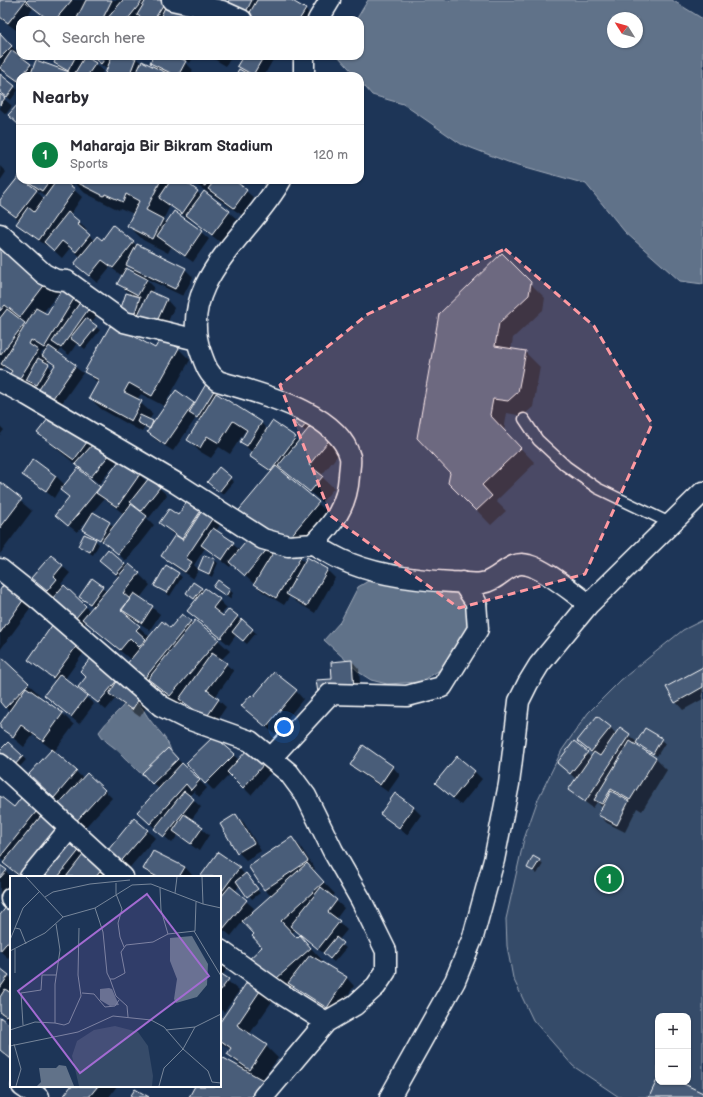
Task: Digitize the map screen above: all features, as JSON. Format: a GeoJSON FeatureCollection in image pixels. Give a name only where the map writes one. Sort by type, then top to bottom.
{"type":"FeatureCollection","features":[{"type":"Feature","properties":{"kind":"street"},"geometry":{"type":"LineString","coordinates":[[172,0],[222,11],[233,16]]}},
{"type":"Feature","properties":{"kind":"street"},"geometry":{"type":"LineString","coordinates":[[320,16],[330,0]]}},
{"type":"Feature","properties":{"kind":"street"},"geometry":{"type":"LineString","coordinates":[[304,60],[304,72]]}},
{"type":"Feature","properties":{"kind":"street"},"geometry":{"type":"LineString","coordinates":[[278,184],[223,256],[209,278],[199,303],[196,323],[197,340],[211,376],[218,381],[282,401],[307,412],[330,428],[343,442],[350,458],[348,485],[344,504],[332,524],[313,544]]}},
{"type":"Feature","properties":{"kind":"street"},"geometry":{"type":"LineString","coordinates":[[0,234],[44,274],[56,280],[67,281],[124,322],[197,340]]}},
{"type":"Feature","properties":{"kind":"street"},"geometry":{"type":"LineString","coordinates":[[0,381],[27,395],[176,483],[264,538],[288,546],[313,544],[339,559],[366,569],[428,581],[487,582],[512,566],[528,564],[540,570],[589,604]]}},
{"type":"Feature","properties":{"kind":"street"},"geometry":{"type":"LineString","coordinates":[[390,1097],[455,981],[473,937],[494,860],[509,784],[519,701],[539,665],[589,604],[703,492]]}},
{"type":"Feature","properties":{"kind":"street"},"geometry":{"type":"LineString","coordinates":[[0,569],[39,600],[161,706],[184,718],[250,741],[289,773],[306,796],[333,851],[361,900],[386,951],[386,971],[376,986],[355,1005],[326,1022],[263,1097]]}},
{"type":"Feature","properties":{"kind":"street"},"geometry":{"type":"LineString","coordinates":[[271,758],[330,694],[408,696],[442,687],[478,629],[476,602],[462,582]]}},
{"type":"Feature","properties":{"kind":"street"},"geometry":{"type":"LineString","coordinates":[[0,764],[122,876]]}},
{"type":"Feature","properties":{"kind":"street"},"geometry":{"type":"LineString","coordinates":[[31,876],[70,828]]}},
{"type":"Feature","properties":{"kind":"street"},"geometry":{"type":"LineString","coordinates":[[221,951],[280,993],[326,1022]]}},
{"type":"Feature","properties":{"kind":"street"},"geometry":{"type":"LineString","coordinates":[[13,1097],[21,1087]]}},
{"type":"Feature","properties":{"kind":"street"},"geometry":{"type":"LineString","coordinates":[[23,1087],[38,1097]]}},
{"type":"Feature","properties":{"kind":"lane"},"geometry":{"type":"LineString","coordinates":[[524,419],[538,440],[566,466],[597,488],[670,523]]}},
{"type":"Feature","properties":{"kind":"highlighted area"},"geometry":{"type":"Polygon","coordinates":[[[505,249],[594,326],[652,424],[585,574],[459,608],[331,516],[280,385],[368,314],[505,249]]]}},
{"type":"Feature","properties":{"kind":"shaded area"},"geometry":{"type":"Polygon","coordinates":[[[368,0],[672,0],[703,19],[703,284],[680,281],[625,232],[586,184],[508,162],[461,144],[403,104],[372,95],[364,86],[364,72],[352,72],[342,60],[364,60],[364,16],[358,16],[368,0]]]}},
{"type":"Feature","properties":{"kind":"shaded area"},"geometry":{"type":"Polygon","coordinates":[[[375,577],[477,593],[488,603],[483,625],[460,657],[421,682],[387,684],[371,680],[360,673],[324,640],[340,622],[358,587],[375,577]]]}},
{"type":"Feature","properties":{"kind":"shaded area"},"geometry":{"type":"Polygon","coordinates":[[[703,620],[703,1097],[619,1097],[573,1066],[533,1020],[513,978],[507,946],[506,919],[524,839],[538,799],[562,750],[588,713],[621,680],[683,630],[703,620]]]}},
{"type":"Feature","properties":{"kind":"shaded area"},"geometry":{"type":"Polygon","coordinates":[[[128,700],[139,704],[165,738],[171,751],[157,766],[144,776],[106,741],[99,732],[128,700]]]}},
{"type":"Feature","properties":{"kind":"building"},"geometry":{"type":"Polygon","coordinates":[[[0,0],[26,0],[8,23],[0,17],[0,0]]]}},
{"type":"Feature","properties":{"kind":"building"},"geometry":{"type":"Polygon","coordinates":[[[28,0],[72,0],[58,16],[44,16],[26,2],[28,0]]]}},
{"type":"Feature","properties":{"kind":"building"},"geometry":{"type":"Polygon","coordinates":[[[86,0],[112,0],[104,16],[78,16],[86,0]]]}},
{"type":"Feature","properties":{"kind":"building"},"geometry":{"type":"Polygon","coordinates":[[[123,0],[143,0],[130,16],[109,16],[123,0]]]}},
{"type":"Feature","properties":{"kind":"building"},"geometry":{"type":"Polygon","coordinates":[[[146,0],[166,0],[156,16],[137,15],[146,0]]]}},
{"type":"Feature","properties":{"kind":"building"},"geometry":{"type":"Polygon","coordinates":[[[229,0],[252,0],[245,14],[227,4],[229,0]]]}},
{"type":"Feature","properties":{"kind":"building"},"geometry":{"type":"Polygon","coordinates":[[[257,0],[291,0],[306,9],[302,16],[248,16],[257,0]]]}},
{"type":"Feature","properties":{"kind":"building"},"geometry":{"type":"Polygon","coordinates":[[[167,3],[184,11],[182,16],[161,16],[167,3]]]}},
{"type":"Feature","properties":{"kind":"building"},"geometry":{"type":"Polygon","coordinates":[[[192,6],[207,15],[206,16],[186,16],[192,6]]]}},
{"type":"Feature","properties":{"kind":"building"},"geometry":{"type":"Polygon","coordinates":[[[0,33],[12,46],[0,58],[0,33]]]}},
{"type":"Feature","properties":{"kind":"building"},"geometry":{"type":"Polygon","coordinates":[[[12,50],[16,53],[16,60],[26,60],[31,64],[25,72],[16,72],[16,80],[0,68],[12,50]]]}},
{"type":"Feature","properties":{"kind":"building"},"geometry":{"type":"Polygon","coordinates":[[[36,60],[69,72],[32,72],[36,60]]]}},
{"type":"Feature","properties":{"kind":"building"},"geometry":{"type":"Polygon","coordinates":[[[55,60],[74,60],[68,71],[54,63],[55,60]]]}},
{"type":"Feature","properties":{"kind":"building"},"geometry":{"type":"Polygon","coordinates":[[[83,60],[91,60],[96,63],[90,72],[75,72],[83,60]]]}},
{"type":"Feature","properties":{"kind":"building"},"geometry":{"type":"Polygon","coordinates":[[[96,60],[104,60],[101,64],[96,60]]]}},
{"type":"Feature","properties":{"kind":"building"},"geometry":{"type":"Polygon","coordinates":[[[110,60],[135,60],[131,72],[106,72],[110,60]]]}},
{"type":"Feature","properties":{"kind":"building"},"geometry":{"type":"Polygon","coordinates":[[[151,60],[186,61],[180,72],[169,72],[150,63],[151,60]]]}},
{"type":"Feature","properties":{"kind":"building"},"geometry":{"type":"Polygon","coordinates":[[[241,60],[262,60],[255,72],[248,72],[237,66],[241,60]]]}},
{"type":"Feature","properties":{"kind":"building"},"geometry":{"type":"Polygon","coordinates":[[[142,61],[165,72],[137,72],[142,61]]]}},
{"type":"Feature","properties":{"kind":"building"},"geometry":{"type":"Polygon","coordinates":[[[239,69],[244,72],[237,72],[239,69]]]}},
{"type":"Feature","properties":{"kind":"building"},"geometry":{"type":"Polygon","coordinates":[[[0,74],[15,86],[7,97],[0,92],[0,74]]]}},
{"type":"Feature","properties":{"kind":"building"},"geometry":{"type":"Polygon","coordinates":[[[0,94],[5,98],[0,105],[0,94]]]}},
{"type":"Feature","properties":{"kind":"building"},"geometry":{"type":"Polygon","coordinates":[[[16,106],[16,122],[8,115],[16,106]]]}},
{"type":"Feature","properties":{"kind":"building"},"geometry":{"type":"Polygon","coordinates":[[[16,180],[16,184],[29,184],[37,190],[16,217],[0,205],[0,200],[16,180]]]}},
{"type":"Feature","properties":{"kind":"building"},"geometry":{"type":"Polygon","coordinates":[[[32,184],[47,184],[42,191],[32,184]]]}},
{"type":"Feature","properties":{"kind":"building"},"geometry":{"type":"Polygon","coordinates":[[[54,184],[68,184],[75,189],[39,240],[16,224],[28,207],[34,212],[54,184]]]}},
{"type":"Feature","properties":{"kind":"building"},"geometry":{"type":"Polygon","coordinates":[[[80,184],[159,184],[146,210],[163,219],[153,239],[127,226],[139,201],[126,194],[123,202],[105,194],[104,196],[80,184]]]}},
{"type":"Feature","properties":{"kind":"building"},"geometry":{"type":"Polygon","coordinates":[[[168,184],[188,184],[198,191],[182,214],[159,198],[168,184]]]}},
{"type":"Feature","properties":{"kind":"building"},"geometry":{"type":"Polygon","coordinates":[[[212,184],[239,184],[247,190],[234,208],[208,189],[212,184]]]}},
{"type":"Feature","properties":{"kind":"building"},"geometry":{"type":"Polygon","coordinates":[[[204,191],[230,211],[212,235],[186,215],[204,191]]]}},
{"type":"Feature","properties":{"kind":"building"},"geometry":{"type":"Polygon","coordinates":[[[174,211],[202,231],[185,256],[157,236],[174,211]]]}},
{"type":"Feature","properties":{"kind":"building"},"geometry":{"type":"Polygon","coordinates":[[[68,212],[80,222],[77,224],[90,235],[76,252],[62,241],[54,251],[44,242],[68,212]]]}},
{"type":"Feature","properties":{"kind":"building"},"geometry":{"type":"Polygon","coordinates":[[[113,225],[134,242],[113,268],[102,260],[89,276],[74,264],[97,236],[102,240],[113,225]]]}},
{"type":"Feature","properties":{"kind":"building"},"geometry":{"type":"Polygon","coordinates":[[[0,240],[49,279],[20,317],[5,305],[0,311],[0,240]]]}},
{"type":"Feature","properties":{"kind":"building"},"geometry":{"type":"Polygon","coordinates":[[[137,244],[186,268],[175,289],[126,265],[137,244]]]}},
{"type":"Feature","properties":{"kind":"building"},"geometry":{"type":"Polygon","coordinates":[[[502,253],[531,282],[529,295],[499,323],[495,346],[526,351],[518,392],[508,401],[493,399],[490,415],[521,448],[482,485],[492,496],[476,511],[448,483],[450,473],[417,438],[439,314],[502,253]]]}},
{"type":"Feature","properties":{"kind":"building"},"geometry":{"type":"Polygon","coordinates":[[[126,268],[147,279],[138,295],[117,284],[126,268]]]}},
{"type":"Feature","properties":{"kind":"building"},"geometry":{"type":"Polygon","coordinates":[[[65,284],[78,292],[44,348],[31,340],[29,344],[38,350],[18,381],[9,375],[12,371],[1,364],[36,308],[47,314],[65,284]]]}},
{"type":"Feature","properties":{"kind":"building"},"geometry":{"type":"Polygon","coordinates":[[[149,291],[167,299],[154,328],[136,319],[149,291]]]}},
{"type":"Feature","properties":{"kind":"building"},"geometry":{"type":"Polygon","coordinates":[[[126,293],[140,297],[134,316],[120,311],[126,293]]]}},
{"type":"Feature","properties":{"kind":"building"},"geometry":{"type":"Polygon","coordinates":[[[81,301],[90,307],[61,348],[52,342],[81,301]]]}},
{"type":"Feature","properties":{"kind":"building"},"geometry":{"type":"Polygon","coordinates":[[[7,309],[25,323],[0,355],[0,318],[7,309]]]}},
{"type":"Feature","properties":{"kind":"building"},"geometry":{"type":"Polygon","coordinates":[[[86,318],[97,326],[81,346],[70,338],[86,318]]]}},
{"type":"Feature","properties":{"kind":"building"},"geometry":{"type":"Polygon","coordinates":[[[110,326],[116,326],[155,348],[161,338],[179,348],[152,396],[129,383],[124,392],[142,401],[131,421],[89,398],[99,380],[84,372],[110,326]]]}},
{"type":"Feature","properties":{"kind":"building"},"geometry":{"type":"Polygon","coordinates":[[[49,346],[76,365],[51,401],[38,391],[55,365],[42,356],[49,346]]]}},
{"type":"Feature","properties":{"kind":"building"},"geometry":{"type":"Polygon","coordinates":[[[38,358],[49,364],[37,385],[26,380],[38,358]]]}},
{"type":"Feature","properties":{"kind":"building"},"geometry":{"type":"Polygon","coordinates":[[[206,384],[215,389],[197,418],[189,413],[206,384]]]}},
{"type":"Feature","properties":{"kind":"building"},"geometry":{"type":"Polygon","coordinates":[[[176,390],[194,403],[165,445],[147,432],[176,390]]]}},
{"type":"Feature","properties":{"kind":"building"},"geometry":{"type":"Polygon","coordinates":[[[216,393],[262,422],[247,446],[240,442],[247,430],[233,421],[219,443],[207,436],[200,448],[187,440],[216,393]]]}},
{"type":"Feature","properties":{"kind":"building"},"geometry":{"type":"Polygon","coordinates":[[[302,412],[310,419],[302,429],[294,423],[302,412]]]}},
{"type":"Feature","properties":{"kind":"building"},"geometry":{"type":"Polygon","coordinates":[[[52,414],[90,438],[74,460],[37,433],[52,414]]]}},
{"type":"Feature","properties":{"kind":"building"},"geometry":{"type":"Polygon","coordinates":[[[140,415],[153,421],[150,429],[137,422],[140,415]]]}},
{"type":"Feature","properties":{"kind":"building"},"geometry":{"type":"Polygon","coordinates":[[[272,421],[296,437],[271,471],[249,456],[272,421]]]}},
{"type":"Feature","properties":{"kind":"building"},"geometry":{"type":"Polygon","coordinates":[[[313,423],[331,438],[309,465],[323,476],[310,492],[278,466],[313,423]]]}},
{"type":"Feature","properties":{"kind":"building"},"geometry":{"type":"Polygon","coordinates":[[[94,443],[110,454],[91,477],[75,464],[94,443]]]}},
{"type":"Feature","properties":{"kind":"building"},"geometry":{"type":"Polygon","coordinates":[[[33,459],[56,476],[46,491],[22,475],[33,459]]]}},
{"type":"Feature","properties":{"kind":"building"},"geometry":{"type":"Polygon","coordinates":[[[119,461],[140,474],[117,507],[96,493],[119,461]]]}},
{"type":"Feature","properties":{"kind":"building"},"geometry":{"type":"Polygon","coordinates":[[[276,466],[319,502],[285,543],[278,536],[245,576],[229,562],[250,537],[230,521],[276,466]]]}},
{"type":"Feature","properties":{"kind":"building"},"geometry":{"type":"Polygon","coordinates":[[[219,467],[231,477],[219,492],[207,482],[219,467]]]}},
{"type":"Feature","properties":{"kind":"building"},"geometry":{"type":"Polygon","coordinates":[[[78,468],[100,487],[68,526],[55,515],[69,497],[60,490],[78,468]]]}},
{"type":"Feature","properties":{"kind":"building"},"geometry":{"type":"Polygon","coordinates":[[[149,478],[160,487],[141,511],[130,502],[149,478]]]}},
{"type":"Feature","properties":{"kind":"building"},"geometry":{"type":"Polygon","coordinates":[[[0,482],[22,499],[0,528],[0,482]]]}},
{"type":"Feature","properties":{"kind":"building"},"geometry":{"type":"Polygon","coordinates":[[[192,494],[206,503],[182,539],[159,523],[169,509],[178,515],[192,494]]]}},
{"type":"Feature","properties":{"kind":"building"},"geometry":{"type":"Polygon","coordinates":[[[207,503],[218,510],[186,558],[192,562],[185,572],[161,556],[175,535],[183,540],[207,503]]]}},
{"type":"Feature","properties":{"kind":"building"},"geometry":{"type":"Polygon","coordinates":[[[131,504],[147,516],[118,554],[102,541],[131,504]]]}},
{"type":"Feature","properties":{"kind":"building"},"geometry":{"type":"Polygon","coordinates":[[[93,512],[110,522],[100,540],[82,530],[93,512]]]}},
{"type":"Feature","properties":{"kind":"building"},"geometry":{"type":"Polygon","coordinates":[[[213,528],[234,542],[222,560],[201,545],[213,528]]]}},
{"type":"Feature","properties":{"kind":"building"},"geometry":{"type":"Polygon","coordinates":[[[84,534],[96,539],[90,552],[78,546],[84,534]]]}},
{"type":"Feature","properties":{"kind":"building"},"geometry":{"type":"Polygon","coordinates":[[[279,543],[301,557],[276,598],[254,584],[279,543]]]}},
{"type":"Feature","properties":{"kind":"building"},"geometry":{"type":"Polygon","coordinates":[[[108,549],[125,564],[116,574],[99,560],[108,549]]]}},
{"type":"Feature","properties":{"kind":"building"},"geometry":{"type":"Polygon","coordinates":[[[51,555],[63,565],[54,576],[57,579],[47,591],[31,578],[51,555]]]}},
{"type":"Feature","properties":{"kind":"building"},"geometry":{"type":"Polygon","coordinates":[[[204,555],[215,559],[209,574],[198,569],[204,555]]]}},
{"type":"Feature","properties":{"kind":"building"},"geometry":{"type":"Polygon","coordinates":[[[307,557],[328,569],[307,606],[286,594],[307,557]]]}},
{"type":"Feature","properties":{"kind":"building"},"geometry":{"type":"Polygon","coordinates":[[[129,564],[140,573],[123,593],[130,599],[121,610],[140,626],[136,630],[146,639],[139,647],[130,638],[120,650],[82,619],[129,564]]]}},
{"type":"Feature","properties":{"kind":"building"},"geometry":{"type":"Polygon","coordinates":[[[166,565],[179,573],[167,593],[154,586],[166,565]]]}},
{"type":"Feature","properties":{"kind":"building"},"geometry":{"type":"Polygon","coordinates":[[[92,578],[103,586],[90,604],[79,597],[92,578]]]}},
{"type":"Feature","properties":{"kind":"building"},"geometry":{"type":"Polygon","coordinates":[[[218,580],[230,589],[226,596],[213,587],[218,580]]]}},
{"type":"Feature","properties":{"kind":"building"},"geometry":{"type":"Polygon","coordinates":[[[193,582],[202,588],[194,599],[186,593],[193,582]]]}},
{"type":"Feature","properties":{"kind":"building"},"geometry":{"type":"Polygon","coordinates":[[[4,584],[24,599],[0,633],[0,590],[4,584]]]}},
{"type":"Feature","properties":{"kind":"building"},"geometry":{"type":"Polygon","coordinates":[[[64,585],[86,606],[74,620],[52,599],[64,585]]]}},
{"type":"Feature","properties":{"kind":"building"},"geometry":{"type":"Polygon","coordinates":[[[205,588],[220,599],[213,608],[223,616],[229,609],[238,616],[221,638],[187,611],[205,588]]]}},
{"type":"Feature","properties":{"kind":"building"},"geometry":{"type":"Polygon","coordinates":[[[134,593],[153,606],[142,623],[122,610],[134,593]]]}},
{"type":"Feature","properties":{"kind":"building"},"geometry":{"type":"Polygon","coordinates":[[[182,614],[191,621],[144,679],[126,665],[162,621],[170,628],[182,614]]]}},
{"type":"Feature","properties":{"kind":"building"},"geometry":{"type":"Polygon","coordinates":[[[242,619],[253,629],[243,641],[232,632],[242,619]]]}},
{"type":"Feature","properties":{"kind":"building"},"geometry":{"type":"Polygon","coordinates":[[[195,620],[219,639],[170,696],[148,679],[195,620]]]}},
{"type":"Feature","properties":{"kind":"building"},"geometry":{"type":"Polygon","coordinates":[[[55,621],[81,640],[53,678],[28,660],[55,621]]]}},
{"type":"Feature","properties":{"kind":"building"},"geometry":{"type":"Polygon","coordinates":[[[212,653],[227,663],[207,690],[219,699],[206,718],[179,699],[212,653]]]}},
{"type":"Feature","properties":{"kind":"building"},"geometry":{"type":"Polygon","coordinates":[[[0,656],[29,683],[5,708],[0,702],[0,656]]]}},
{"type":"Feature","properties":{"kind":"building"},"geometry":{"type":"Polygon","coordinates":[[[92,657],[118,679],[98,703],[78,687],[86,677],[80,671],[92,657]]]}},
{"type":"Feature","properties":{"kind":"building"},"geometry":{"type":"Polygon","coordinates":[[[352,660],[354,690],[318,693],[316,680],[332,679],[331,662],[352,660]]]}},
{"type":"Feature","properties":{"kind":"building"},"geometry":{"type":"Polygon","coordinates":[[[703,667],[703,687],[675,703],[666,687],[703,667]]]}},
{"type":"Feature","properties":{"kind":"building"},"geometry":{"type":"Polygon","coordinates":[[[274,672],[297,690],[266,727],[241,706],[251,695],[253,697],[274,672]]]}},
{"type":"Feature","properties":{"kind":"building"},"geometry":{"type":"Polygon","coordinates":[[[60,674],[87,696],[71,717],[44,695],[60,674]]]}},
{"type":"Feature","properties":{"kind":"building"},"geometry":{"type":"Polygon","coordinates":[[[119,678],[142,694],[132,710],[109,694],[119,678]]]}},
{"type":"Feature","properties":{"kind":"building"},"geometry":{"type":"Polygon","coordinates":[[[26,687],[63,713],[43,741],[21,725],[13,737],[0,728],[0,724],[26,687]]]}},
{"type":"Feature","properties":{"kind":"building"},"geometry":{"type":"Polygon","coordinates":[[[597,716],[611,727],[591,752],[577,741],[597,716]]]}},
{"type":"Feature","properties":{"kind":"building"},"geometry":{"type":"Polygon","coordinates":[[[620,727],[630,734],[585,802],[568,790],[594,752],[600,756],[620,727]]]}},
{"type":"Feature","properties":{"kind":"building"},"geometry":{"type":"Polygon","coordinates":[[[645,728],[662,738],[653,754],[636,743],[645,728]]]}},
{"type":"Feature","properties":{"kind":"building"},"geometry":{"type":"Polygon","coordinates":[[[214,736],[235,754],[205,784],[186,763],[214,736]]]}},
{"type":"Feature","properties":{"kind":"building"},"geometry":{"type":"Polygon","coordinates":[[[574,741],[588,752],[570,774],[557,763],[574,741]]]}},
{"type":"Feature","properties":{"kind":"building"},"geometry":{"type":"Polygon","coordinates":[[[630,741],[656,758],[630,800],[611,789],[602,804],[594,800],[630,741]]]}},
{"type":"Feature","properties":{"kind":"building"},"geometry":{"type":"Polygon","coordinates":[[[8,742],[23,756],[11,769],[0,759],[0,750],[8,742]]]}},
{"type":"Feature","properties":{"kind":"building"},"geometry":{"type":"Polygon","coordinates":[[[363,745],[393,766],[380,785],[350,765],[363,745]]]}},
{"type":"Feature","properties":{"kind":"building"},"geometry":{"type":"Polygon","coordinates":[[[168,748],[178,759],[152,784],[142,773],[168,748]]]}},
{"type":"Feature","properties":{"kind":"building"},"geometry":{"type":"Polygon","coordinates":[[[52,749],[77,771],[54,798],[29,774],[52,749]]]}},
{"type":"Feature","properties":{"kind":"building"},"geometry":{"type":"Polygon","coordinates":[[[248,749],[264,764],[243,788],[227,772],[248,749]]]}},
{"type":"Feature","properties":{"kind":"building"},"geometry":{"type":"Polygon","coordinates":[[[457,756],[475,771],[453,798],[435,783],[457,756]]]}},
{"type":"Feature","properties":{"kind":"building"},"geometry":{"type":"Polygon","coordinates":[[[182,763],[200,780],[191,790],[186,784],[150,824],[137,812],[182,763]]]}},
{"type":"Feature","properties":{"kind":"building"},"geometry":{"type":"Polygon","coordinates":[[[87,773],[105,790],[71,827],[53,810],[87,773]]]}},
{"type":"Feature","properties":{"kind":"building"},"geometry":{"type":"Polygon","coordinates":[[[184,791],[194,799],[164,837],[154,829],[184,791]]]}},
{"type":"Feature","properties":{"kind":"building"},"geometry":{"type":"Polygon","coordinates":[[[611,791],[629,801],[617,825],[598,815],[611,791]]]}},
{"type":"Feature","properties":{"kind":"building"},"geometry":{"type":"Polygon","coordinates":[[[395,793],[414,807],[399,828],[380,814],[395,793]]]}},
{"type":"Feature","properties":{"kind":"building"},"geometry":{"type":"Polygon","coordinates":[[[24,794],[40,807],[0,857],[0,796],[14,807],[24,794]]]}},
{"type":"Feature","properties":{"kind":"building"},"geometry":{"type":"Polygon","coordinates":[[[45,811],[66,828],[22,876],[20,876],[3,863],[45,811]]]}},
{"type":"Feature","properties":{"kind":"building"},"geometry":{"type":"Polygon","coordinates":[[[184,814],[203,827],[191,844],[173,831],[184,814]]]}},
{"type":"Feature","properties":{"kind":"building"},"geometry":{"type":"Polygon","coordinates":[[[236,814],[254,843],[237,853],[220,824],[236,814]]]}},
{"type":"Feature","properties":{"kind":"building"},"geometry":{"type":"Polygon","coordinates":[[[134,818],[148,830],[117,866],[104,855],[134,818]]]}},
{"type":"Feature","properties":{"kind":"building"},"geometry":{"type":"Polygon","coordinates":[[[70,831],[85,843],[59,876],[34,876],[70,831]]]}},
{"type":"Feature","properties":{"kind":"building"},"geometry":{"type":"Polygon","coordinates":[[[292,837],[308,861],[264,890],[248,866],[292,837]]]}},
{"type":"Feature","properties":{"kind":"building"},"geometry":{"type":"Polygon","coordinates":[[[86,851],[105,865],[97,876],[67,876],[86,851]]]}},
{"type":"Feature","properties":{"kind":"building"},"geometry":{"type":"Polygon","coordinates":[[[153,851],[185,867],[180,876],[155,876],[143,869],[153,851]]]}},
{"type":"Feature","properties":{"kind":"building"},"geometry":{"type":"Polygon","coordinates":[[[218,852],[240,867],[221,893],[221,876],[201,876],[218,852]]]}},
{"type":"Feature","properties":{"kind":"building"},"geometry":{"type":"Polygon","coordinates":[[[533,856],[540,860],[533,871],[527,868],[533,856]]]}},
{"type":"Feature","properties":{"kind":"building"},"geometry":{"type":"Polygon","coordinates":[[[307,863],[324,882],[281,921],[297,938],[300,935],[311,948],[268,986],[246,962],[262,947],[252,936],[254,934],[242,921],[307,863]]]}},
{"type":"Feature","properties":{"kind":"building"},"geometry":{"type":"Polygon","coordinates":[[[0,865],[7,870],[0,878],[0,865]]]}},
{"type":"Feature","properties":{"kind":"building"},"geometry":{"type":"Polygon","coordinates":[[[246,873],[258,889],[247,897],[236,881],[246,873]]]}},
{"type":"Feature","properties":{"kind":"building"},"geometry":{"type":"Polygon","coordinates":[[[230,886],[247,900],[223,929],[221,928],[221,897],[230,886]]]}},
{"type":"Feature","properties":{"kind":"building"},"geometry":{"type":"Polygon","coordinates":[[[321,887],[337,900],[328,912],[340,921],[318,949],[290,926],[321,887]]]}},
{"type":"Feature","properties":{"kind":"building"},"geometry":{"type":"Polygon","coordinates":[[[10,902],[10,939],[0,951],[0,915],[10,902]]]}},
{"type":"Feature","properties":{"kind":"building"},"geometry":{"type":"Polygon","coordinates":[[[336,937],[343,943],[330,959],[323,953],[336,937]]]}},
{"type":"Feature","properties":{"kind":"building"},"geometry":{"type":"Polygon","coordinates":[[[310,955],[347,977],[327,1008],[288,983],[310,955]]]}},
{"type":"Feature","properties":{"kind":"building"},"geometry":{"type":"Polygon","coordinates":[[[0,968],[9,975],[0,988],[0,968]]]}},
{"type":"Feature","properties":{"kind":"building"},"geometry":{"type":"Polygon","coordinates":[[[221,974],[229,979],[221,990],[221,974]]]}},
{"type":"Feature","properties":{"kind":"building"},"geometry":{"type":"Polygon","coordinates":[[[251,976],[264,985],[237,1025],[267,1045],[250,1070],[227,1054],[231,1048],[221,1041],[221,1021],[251,976]]]}},
{"type":"Feature","properties":{"kind":"building"},"geometry":{"type":"Polygon","coordinates":[[[5,989],[10,992],[10,1012],[6,1016],[0,1012],[0,997],[5,989]]]}},
{"type":"Feature","properties":{"kind":"building"},"geometry":{"type":"Polygon","coordinates":[[[0,1017],[10,1025],[10,1058],[0,1050],[0,1017]]]}},
{"type":"Feature","properties":{"kind":"building"},"geometry":{"type":"Polygon","coordinates":[[[221,1057],[263,1080],[254,1097],[189,1097],[194,1087],[221,1087],[221,1057]]]}},
{"type":"Feature","properties":{"kind":"building"},"geometry":{"type":"Polygon","coordinates":[[[655,1084],[686,1085],[703,1093],[703,1097],[649,1097],[655,1084]]]}},
{"type":"Feature","properties":{"kind":"building"},"geometry":{"type":"Polygon","coordinates":[[[70,1087],[97,1087],[89,1097],[63,1097],[70,1087]]]}},
{"type":"Feature","properties":{"kind":"building"},"geometry":{"type":"Polygon","coordinates":[[[135,1089],[149,1097],[130,1097],[135,1089]]]}},
{"type":"Feature","properties":{"kind":"place","name":"Maharaja Bir Bikram Stadium"},"geometry":{"type":"Point","coordinates":[609,879]}}]}
